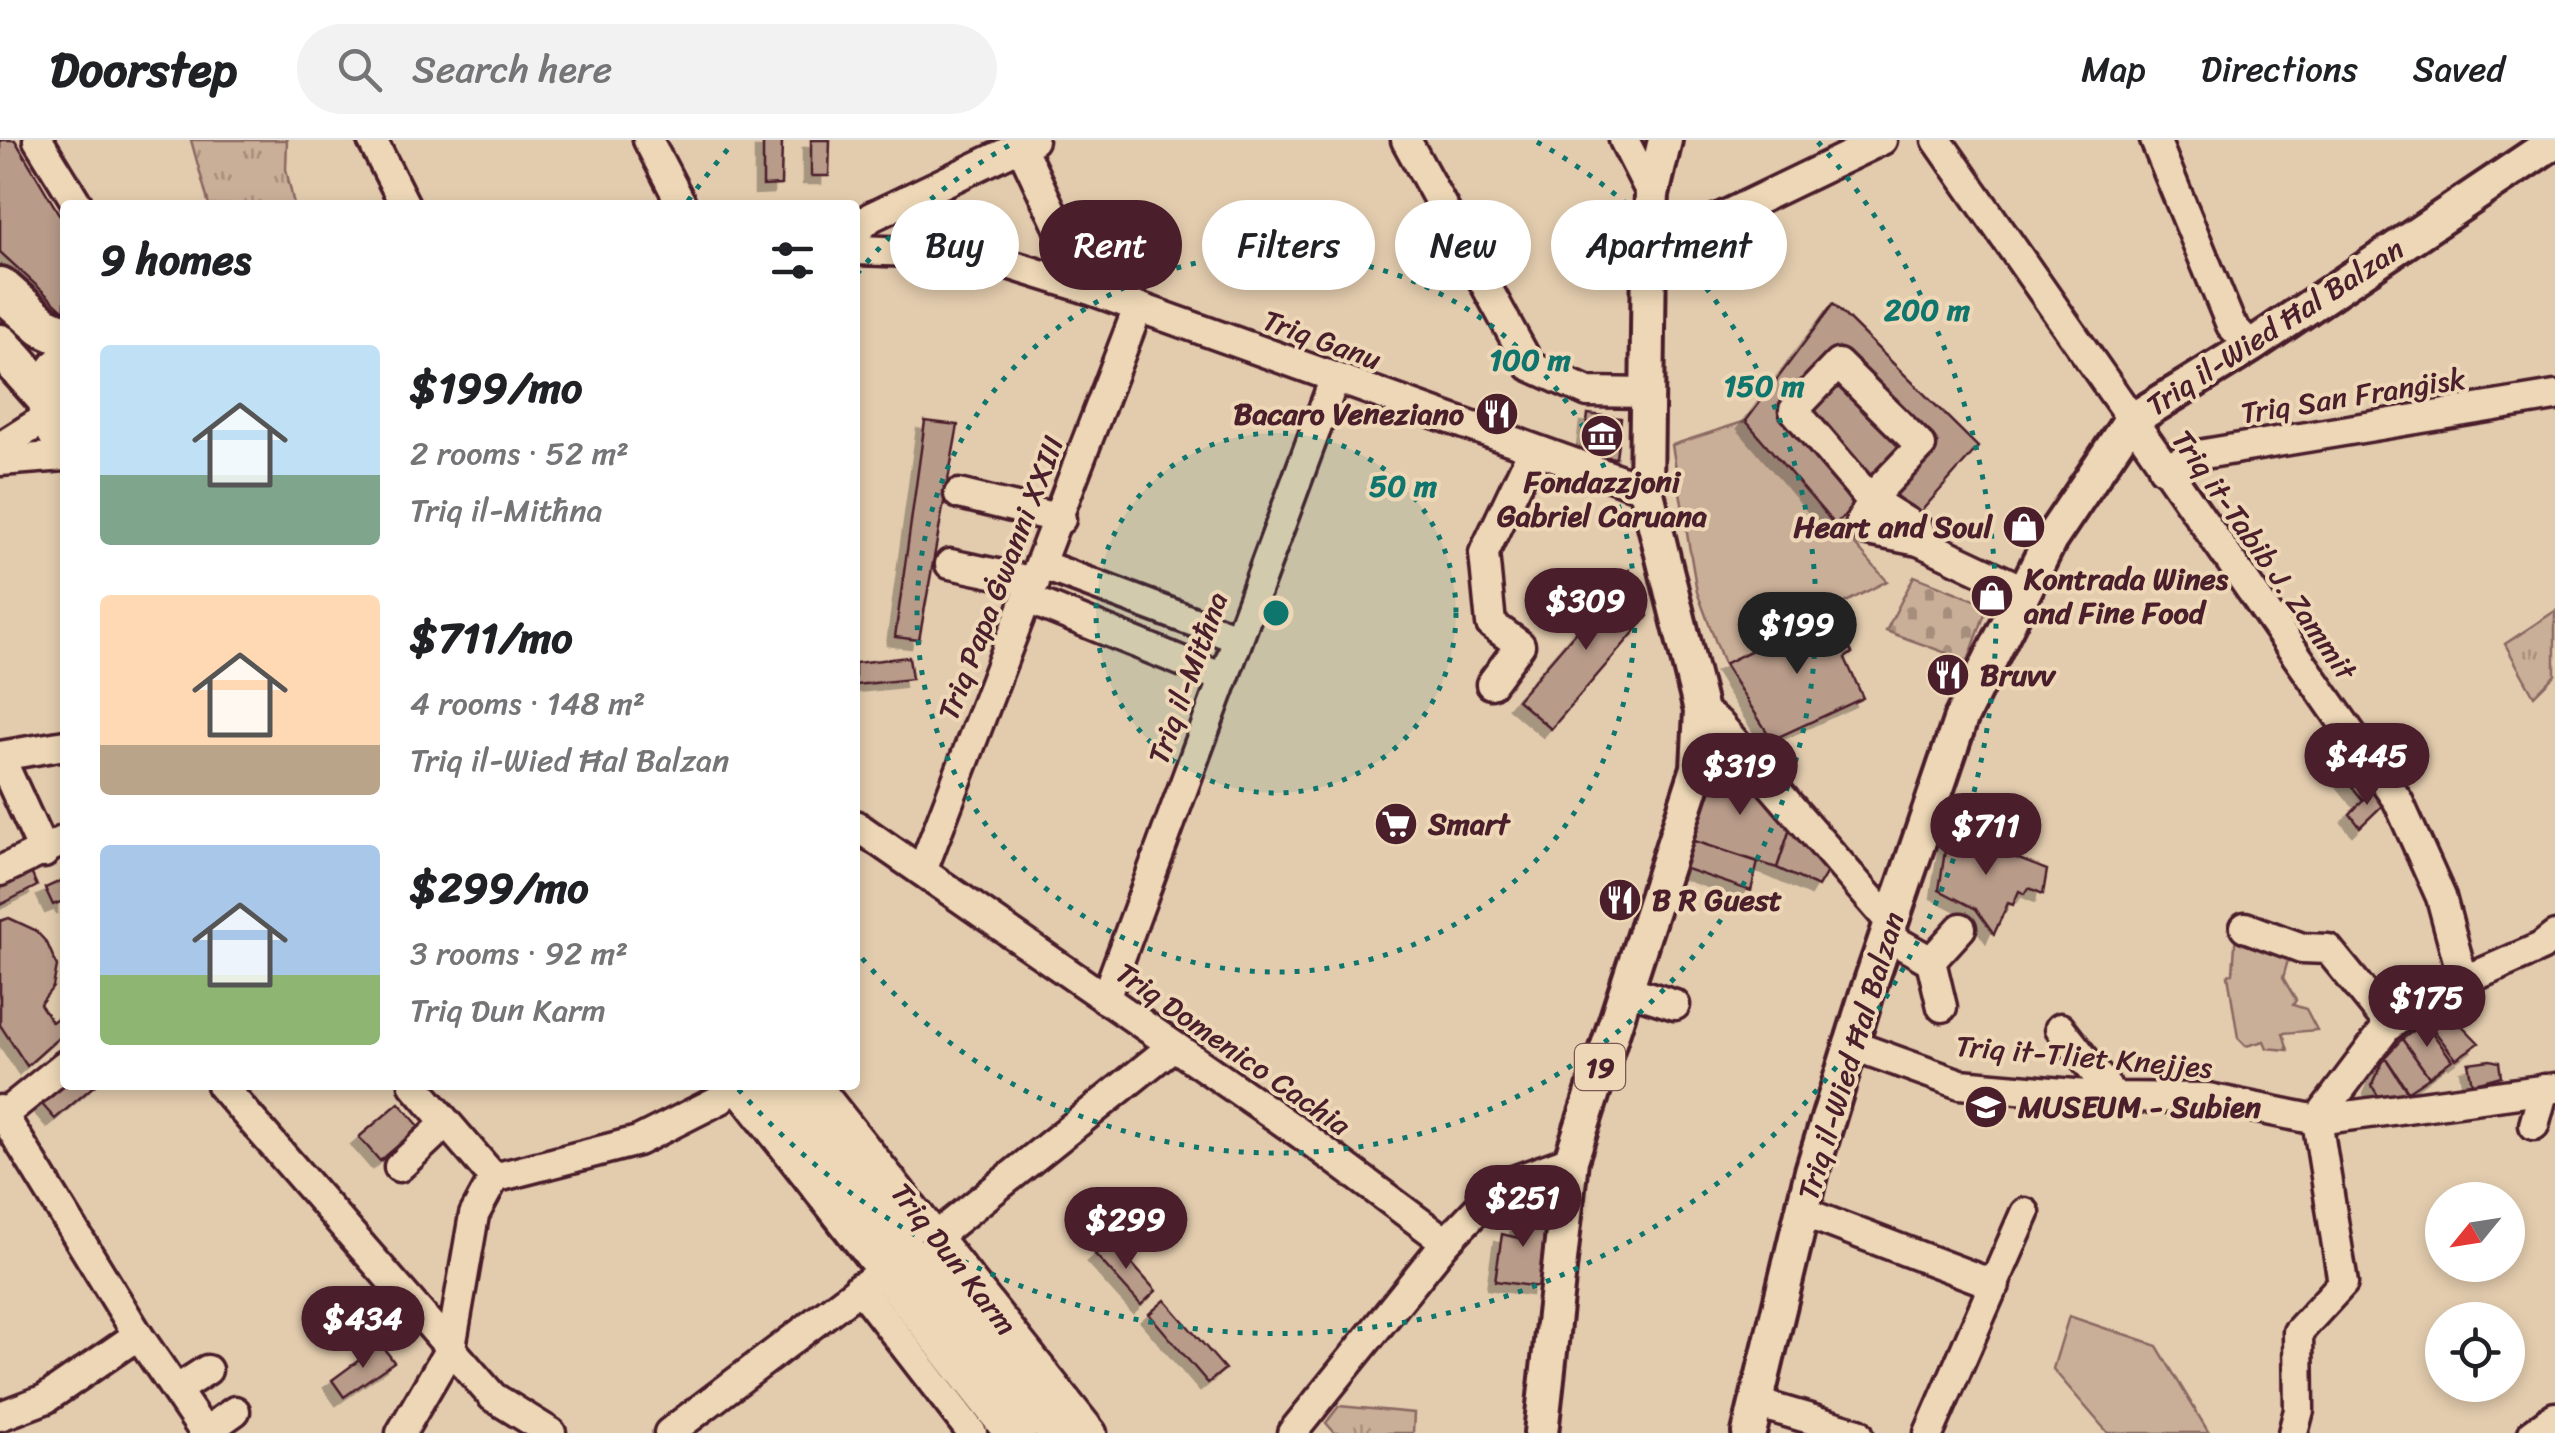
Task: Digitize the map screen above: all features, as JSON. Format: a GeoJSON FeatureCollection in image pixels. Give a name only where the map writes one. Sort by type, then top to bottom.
{"type":"FeatureCollection","features":[{"type":"Feature","properties":{"kind":"highway"},"geometry":{"type":"LineString","coordinates":[[0,288],[44,326],[60,334]]}},
{"type":"Feature","properties":{"kind":"highway"},"geometry":{"type":"LineString","coordinates":[[0,345],[54,419]]}},
{"type":"Feature","properties":{"kind":"highway"},"geometry":{"type":"LineString","coordinates":[[54,419],[52,378],[60,369]]}},
{"type":"Feature","properties":{"kind":"highway","name":"Triq Dun Karm"},"geometry":{"type":"LineString","coordinates":[[744,1093],[1058,1433]]}},
{"type":"Feature","properties":{"kind":"highway","name":"Triq Dun Karm"},"geometry":{"type":"LineString","coordinates":[[899,1261],[1016,1433]]}},
{"type":"Feature","properties":{"kind":"main road","name":"19"},"geometry":{"type":"LineString","coordinates":[[1652,200],[1665,140]]}},
{"type":"Feature","properties":{"kind":"main road","name":"Triq il-Wied Ħal Balzan"},"geometry":{"type":"LineString","coordinates":[[1753,1418],[1802,1212],[1850,1044],[1961,718],[2050,540],[2130,421],[2250,346],[2531,149],[2555,141]]}},
{"type":"Feature","properties":{"kind":"main road","name":"19"},"geometry":{"type":"LineString","coordinates":[[1541,1433],[1570,1160],[1698,768],[1701,711],[1646,489],[1648,290]]}},
{"type":"Feature","properties":{"kind":"street"},"geometry":{"type":"LineString","coordinates":[[38,140],[75,200]]}},
{"type":"Feature","properties":{"kind":"street"},"geometry":{"type":"LineString","coordinates":[[372,140],[402,200]]}},
{"type":"Feature","properties":{"kind":"street"},"geometry":{"type":"LineString","coordinates":[[648,140],[679,200]]}},
{"type":"Feature","properties":{"kind":"street"},"geometry":{"type":"LineString","coordinates":[[1406,140],[1530,366],[1588,392],[1647,393]]}},
{"type":"Feature","properties":{"kind":"street"},"geometry":{"type":"LineString","coordinates":[[1624,140],[1652,195]]}},
{"type":"Feature","properties":{"kind":"street"},"geometry":{"type":"LineString","coordinates":[[1757,200],[1882,140]]}},
{"type":"Feature","properties":{"kind":"street","name":"Triq it-Tabib J. Zammit"},"geometry":{"type":"LineString","coordinates":[[1937,140],[2398,801],[2441,897],[2462,979]]}},
{"type":"Feature","properties":{"kind":"street"},"geometry":{"type":"LineString","coordinates":[[2155,140],[2231,324],[2250,346]]}},
{"type":"Feature","properties":{"kind":"street"},"geometry":{"type":"LineString","coordinates":[[860,227],[870,217],[1024,142],[1049,200]]}},
{"type":"Feature","properties":{"kind":"street","name":"Triq Ganu"},"geometry":{"type":"LineString","coordinates":[[860,250],[976,254],[1039,273]]}},
{"type":"Feature","properties":{"kind":"street","name":"Triq Ganu"},"geometry":{"type":"LineString","coordinates":[[1093,290],[1334,380],[1646,489]]}},
{"type":"Feature","properties":{"kind":"street","name":"Triq Papa Ġwanni XXIII"},"geometry":{"type":"LineString","coordinates":[[922,871],[1061,520],[1138,308]]}},
{"type":"Feature","properties":{"kind":"street"},"geometry":{"type":"LineString","coordinates":[[1867,506],[1794,410],[1838,364],[1921,446],[1867,506],[1861,520],[1868,531],[1919,540],[2024,591]]}},
{"type":"Feature","properties":{"kind":"street","name":"Triq il-Mitħna"},"geometry":{"type":"LineString","coordinates":[[1105,999],[1334,380]]}},
{"type":"Feature","properties":{"kind":"street","name":"Triq San Franġisk"},"geometry":{"type":"LineString","coordinates":[[2164,468],[2198,455],[2555,396]]}},
{"type":"Feature","properties":{"kind":"street"},"geometry":{"type":"LineString","coordinates":[[0,446],[54,419]]}},
{"type":"Feature","properties":{"kind":"street"},"geometry":{"type":"LineString","coordinates":[[1491,684],[1520,644],[1491,624],[1484,553],[1533,450]]}},
{"type":"Feature","properties":{"kind":"street"},"geometry":{"type":"LineString","coordinates":[[0,461],[60,456]]}},
{"type":"Feature","properties":{"kind":"street"},"geometry":{"type":"LineString","coordinates":[[959,494],[1061,520]]}},
{"type":"Feature","properties":{"kind":"street"},"geometry":{"type":"LineString","coordinates":[[950,564],[1035,582],[1237,638]]}},
{"type":"Feature","properties":{"kind":"street"},"geometry":{"type":"LineString","coordinates":[[1035,582],[1223,678]]}},
{"type":"Feature","properties":{"kind":"street"},"geometry":{"type":"LineString","coordinates":[[1701,711],[1718,722],[1890,930],[1932,961],[1942,1007]]}},
{"type":"Feature","properties":{"kind":"street"},"geometry":{"type":"LineString","coordinates":[[0,872],[54,846],[0,756],[60,749]]}},
{"type":"Feature","properties":{"kind":"street","name":"Triq Domenico Cachia"},"geometry":{"type":"LineString","coordinates":[[860,828],[1446,1242]]}},
{"type":"Feature","properties":{"kind":"street"},"geometry":{"type":"LineString","coordinates":[[2245,927],[2302,948],[2328,949],[2390,1025]]}},
{"type":"Feature","properties":{"kind":"street"},"geometry":{"type":"LineString","coordinates":[[1932,961],[1961,928]]}},
{"type":"Feature","properties":{"kind":"street"},"geometry":{"type":"LineString","coordinates":[[2293,1433],[2299,1410],[2298,1332],[2343,1283],[2317,1120],[2390,1025],[2462,979],[2541,947],[2555,936]]}},
{"type":"Feature","properties":{"kind":"street"},"geometry":{"type":"LineString","coordinates":[[1625,988],[1675,1004]]}},
{"type":"Feature","properties":{"kind":"street"},"geometry":{"type":"LineString","coordinates":[[2060,1028],[2114,1097]]}},
{"type":"Feature","properties":{"kind":"street","name":"Triq it-Tliet Knejjes"},"geometry":{"type":"LineString","coordinates":[[1850,1044],[1960,1084],[2114,1097],[2208,1098],[2317,1120],[2550,1089]]}},
{"type":"Feature","properties":{"kind":"street"},"geometry":{"type":"LineString","coordinates":[[669,1433],[899,1261],[1173,1046]]}},
{"type":"Feature","properties":{"kind":"street"},"geometry":{"type":"LineString","coordinates":[[60,1069],[2,1112],[138,1335],[204,1433],[235,1411]]}},
{"type":"Feature","properties":{"kind":"street"},"geometry":{"type":"LineString","coordinates":[[2534,1125],[2550,1089]]}},
{"type":"Feature","properties":{"kind":"street"},"geometry":{"type":"LineString","coordinates":[[225,1090],[492,1396],[551,1433]]}},
{"type":"Feature","properties":{"kind":"street"},"geometry":{"type":"LineString","coordinates":[[418,1090],[494,1178]]}},
{"type":"Feature","properties":{"kind":"street","name":"Triq Dun Karm"},"geometry":{"type":"LineString","coordinates":[[818,1090],[899,1261],[972,1433]]}},
{"type":"Feature","properties":{"kind":"street"},"geometry":{"type":"LineString","coordinates":[[402,1433],[451,1347],[474,1214],[494,1178],[638,1140],[744,1093]]}},
{"type":"Feature","properties":{"kind":"street"},"geometry":{"type":"LineString","coordinates":[[399,1167],[446,1124]]}},
{"type":"Feature","properties":{"kind":"street"},"geometry":{"type":"LineString","coordinates":[[1292,1433],[1446,1242],[1500,1186],[1570,1160]]}},
{"type":"Feature","properties":{"kind":"street"},"geometry":{"type":"LineString","coordinates":[[1802,1212],[1995,1285]]}},
{"type":"Feature","properties":{"kind":"street"},"geometry":{"type":"LineString","coordinates":[[1929,1433],[2025,1213]]}},
{"type":"Feature","properties":{"kind":"street","name":"Triq Dun Karm"},"geometry":{"type":"LineString","coordinates":[[899,1261],[1092,1433]]}},
{"type":"Feature","properties":{"kind":"street"},"geometry":{"type":"LineString","coordinates":[[0,1416],[45,1399],[138,1335]]}},
{"type":"Feature","properties":{"kind":"street"},"geometry":{"type":"LineString","coordinates":[[176,1390],[208,1370]]}},
{"type":"Feature","properties":{"kind":"street"},"geometry":{"type":"LineString","coordinates":[[2533,1433],[2555,1417]]}},
{"type":"Feature","properties":{"kind":"street"},"geometry":{"type":"LineString","coordinates":[[1753,1418],[1858,1433]]}},
{"type":"Feature","properties":{"kind":"green space"},"geometry":{"type":"Polygon","coordinates":[[[191,140],[287,140],[286,169],[293,200],[208,200],[191,140]]]}},
{"type":"Feature","properties":{"kind":"green space"},"geometry":{"type":"Polygon","coordinates":[[[1746,421],[1887,581],[1724,664],[1697,592],[1672,445],[1746,421]]]}},
{"type":"Feature","properties":{"kind":"green space"},"geometry":{"type":"Polygon","coordinates":[[[1914,576],[1988,605],[1968,661],[1886,631],[1914,576]]]}},
{"type":"Feature","properties":{"kind":"green space"},"geometry":{"type":"Polygon","coordinates":[[[2555,611],[2555,675],[2534,696],[2505,644],[2555,611]]]}},
{"type":"Feature","properties":{"kind":"green space"},"geometry":{"type":"Polygon","coordinates":[[[2236,930],[2291,949],[2283,978],[2296,1000],[2293,1005],[2306,1009],[2317,1030],[2283,1033],[2288,1050],[2267,1048],[2264,1041],[2246,1046],[2238,1038],[2228,975],[2233,973],[2236,930]]]}},
{"type":"Feature","properties":{"kind":"green space"},"geometry":{"type":"Polygon","coordinates":[[[2069,1316],[2157,1346],[2209,1433],[2108,1433],[2053,1369],[2069,1316]]]}},
{"type":"Feature","properties":{"kind":"green space"},"geometry":{"type":"Polygon","coordinates":[[[1339,1406],[1414,1413],[1413,1433],[1335,1433],[1326,1423],[1339,1406]]]}},
{"type":"Feature","properties":{"kind":"building"},"geometry":{"type":"Polygon","coordinates":[[[0,140],[15,140],[60,216],[60,307],[0,252],[0,140]]]}},
{"type":"Feature","properties":{"kind":"building"},"geometry":{"type":"Polygon","coordinates":[[[763,140],[782,140],[781,185],[763,186],[763,140]]]}},
{"type":"Feature","properties":{"kind":"building"},"geometry":{"type":"Polygon","coordinates":[[[811,140],[830,140],[829,176],[811,176],[811,140]]]}},
{"type":"Feature","properties":{"kind":"building"},"geometry":{"type":"Polygon","coordinates":[[[1833,304],[1978,447],[1916,517],[1889,495],[1938,443],[1837,348],[1781,410],[1855,508],[1834,524],[1746,421],[1833,304]]]}},
{"type":"Feature","properties":{"kind":"building"},"geometry":{"type":"Polygon","coordinates":[[[1838,381],[1905,447],[1868,487],[1811,410],[1838,381]]]}},
{"type":"Feature","properties":{"kind":"building","name":"Fondazzjoni Gabriel Caruana"},"geometry":{"type":"Polygon","coordinates":[[[1588,414],[1621,418],[1616,458],[1583,454],[1588,414]]]}},
{"type":"Feature","properties":{"kind":"building"},"geometry":{"type":"Polygon","coordinates":[[[925,421],[958,425],[919,640],[895,637],[925,421]]]}},
{"type":"Feature","properties":{"kind":"building"},"geometry":{"type":"Polygon","coordinates":[[[1629,570],[1648,616],[1551,729],[1517,700],[1629,570]]]}},
{"type":"Feature","properties":{"kind":"building"},"geometry":{"type":"Polygon","coordinates":[[[1832,611],[1852,653],[1845,658],[1863,698],[1772,740],[1724,664],[1832,611]]]}},
{"type":"Feature","properties":{"kind":"building"},"geometry":{"type":"Polygon","coordinates":[[[909,657],[912,679],[860,684],[860,662],[909,657]]]}},
{"type":"Feature","properties":{"kind":"building"},"geometry":{"type":"Polygon","coordinates":[[[2352,761],[2373,789],[2363,800],[2341,773],[2352,761]]]}},
{"type":"Feature","properties":{"kind":"building"},"geometry":{"type":"Polygon","coordinates":[[[1735,763],[1790,829],[1777,868],[1691,840],[1713,765],[1735,763]]]}},
{"type":"Feature","properties":{"kind":"building"},"geometry":{"type":"Polygon","coordinates":[[[2373,789],[2385,803],[2360,827],[2350,814],[2373,789]]]}},
{"type":"Feature","properties":{"kind":"building"},"geometry":{"type":"Polygon","coordinates":[[[1790,829],[1827,872],[1818,887],[1777,868],[1790,829]]]}},
{"type":"Feature","properties":{"kind":"building"},"geometry":{"type":"Polygon","coordinates":[[[1948,831],[2047,870],[2043,894],[2029,888],[2025,894],[2019,891],[2013,905],[2008,903],[1994,934],[1976,909],[1939,890],[1948,831]]]}},
{"type":"Feature","properties":{"kind":"building"},"geometry":{"type":"Polygon","coordinates":[[[1691,840],[1758,862],[1751,891],[1683,868],[1691,840]]]}},
{"type":"Feature","properties":{"kind":"building"},"geometry":{"type":"Polygon","coordinates":[[[31,872],[37,886],[0,905],[0,886],[31,872]]]}},
{"type":"Feature","properties":{"kind":"building"},"geometry":{"type":"Polygon","coordinates":[[[60,881],[60,902],[53,905],[45,888],[60,881]]]}},
{"type":"Feature","properties":{"kind":"building"},"geometry":{"type":"Polygon","coordinates":[[[9,918],[35,930],[47,943],[57,966],[53,987],[40,1004],[52,1022],[60,1016],[60,1036],[27,1066],[0,1025],[0,921],[9,918]]]}},
{"type":"Feature","properties":{"kind":"building"},"geometry":{"type":"Polygon","coordinates":[[[2443,1006],[2479,1043],[2456,1059],[2426,1020],[2443,1006]]]}},
{"type":"Feature","properties":{"kind":"building"},"geometry":{"type":"Polygon","coordinates":[[[2425,1023],[2452,1060],[2429,1077],[2402,1039],[2425,1023]]]}},
{"type":"Feature","properties":{"kind":"building"},"geometry":{"type":"Polygon","coordinates":[[[2402,1039],[2429,1077],[2408,1091],[2385,1057],[2402,1039]]]}},
{"type":"Feature","properties":{"kind":"building"},"geometry":{"type":"Polygon","coordinates":[[[2385,1057],[2408,1093],[2403,1097],[2380,1099],[2372,1086],[2385,1057]]]}},
{"type":"Feature","properties":{"kind":"building"},"geometry":{"type":"Polygon","coordinates":[[[2499,1062],[2501,1076],[2472,1084],[2468,1063],[2499,1062]]]}},
{"type":"Feature","properties":{"kind":"building"},"geometry":{"type":"Polygon","coordinates":[[[60,1085],[60,1090],[89,1090],[55,1119],[40,1102],[60,1085]]]}},
{"type":"Feature","properties":{"kind":"building"},"geometry":{"type":"Polygon","coordinates":[[[399,1103],[420,1127],[380,1161],[359,1137],[399,1103]]]}},
{"type":"Feature","properties":{"kind":"building"},"geometry":{"type":"Polygon","coordinates":[[[1530,1203],[1541,1209],[1545,1225],[1539,1287],[1495,1281],[1502,1234],[1518,1238],[1519,1210],[1530,1203]]]}},
{"type":"Feature","properties":{"kind":"building"},"geometry":{"type":"Polygon","coordinates":[[[1111,1240],[1156,1291],[1141,1305],[1095,1254],[1111,1240]]]}},
{"type":"Feature","properties":{"kind":"building"},"geometry":{"type":"Polygon","coordinates":[[[1165,1300],[1225,1369],[1208,1383],[1149,1314],[1165,1300]]]}},
{"type":"Feature","properties":{"kind":"building"},"geometry":{"type":"Polygon","coordinates":[[[381,1344],[394,1362],[344,1397],[332,1380],[381,1344]]]}},
{"type":"Feature","properties":{"kind":"place","name":"Bacaro Veneziano"},"geometry":{"type":"Point","coordinates":[1497,414]}},
{"type":"Feature","properties":{"kind":"place","name":"Fondazzjoni Gabriel Caruana"},"geometry":{"type":"Point","coordinates":[1602,436]}},
{"type":"Feature","properties":{"kind":"place","name":"Heart and Soul"},"geometry":{"type":"Point","coordinates":[2024,527]}},
{"type":"Feature","properties":{"kind":"place","name":"Kontrada Wines and Fine Food"},"geometry":{"type":"Point","coordinates":[1992,596]}},
{"type":"Feature","properties":{"kind":"place","name":"Bruvv"},"geometry":{"type":"Point","coordinates":[1948,675]}},
{"type":"Feature","properties":{"kind":"place","name":"Smart"},"geometry":{"type":"Point","coordinates":[1396,824]}},
{"type":"Feature","properties":{"kind":"place","name":"B R Guest"},"geometry":{"type":"Point","coordinates":[1620,900]}},
{"type":"Feature","properties":{"kind":"place","name":"MUSEUM - Subien"},"geometry":{"type":"Point","coordinates":[1986,1107]}}]}
